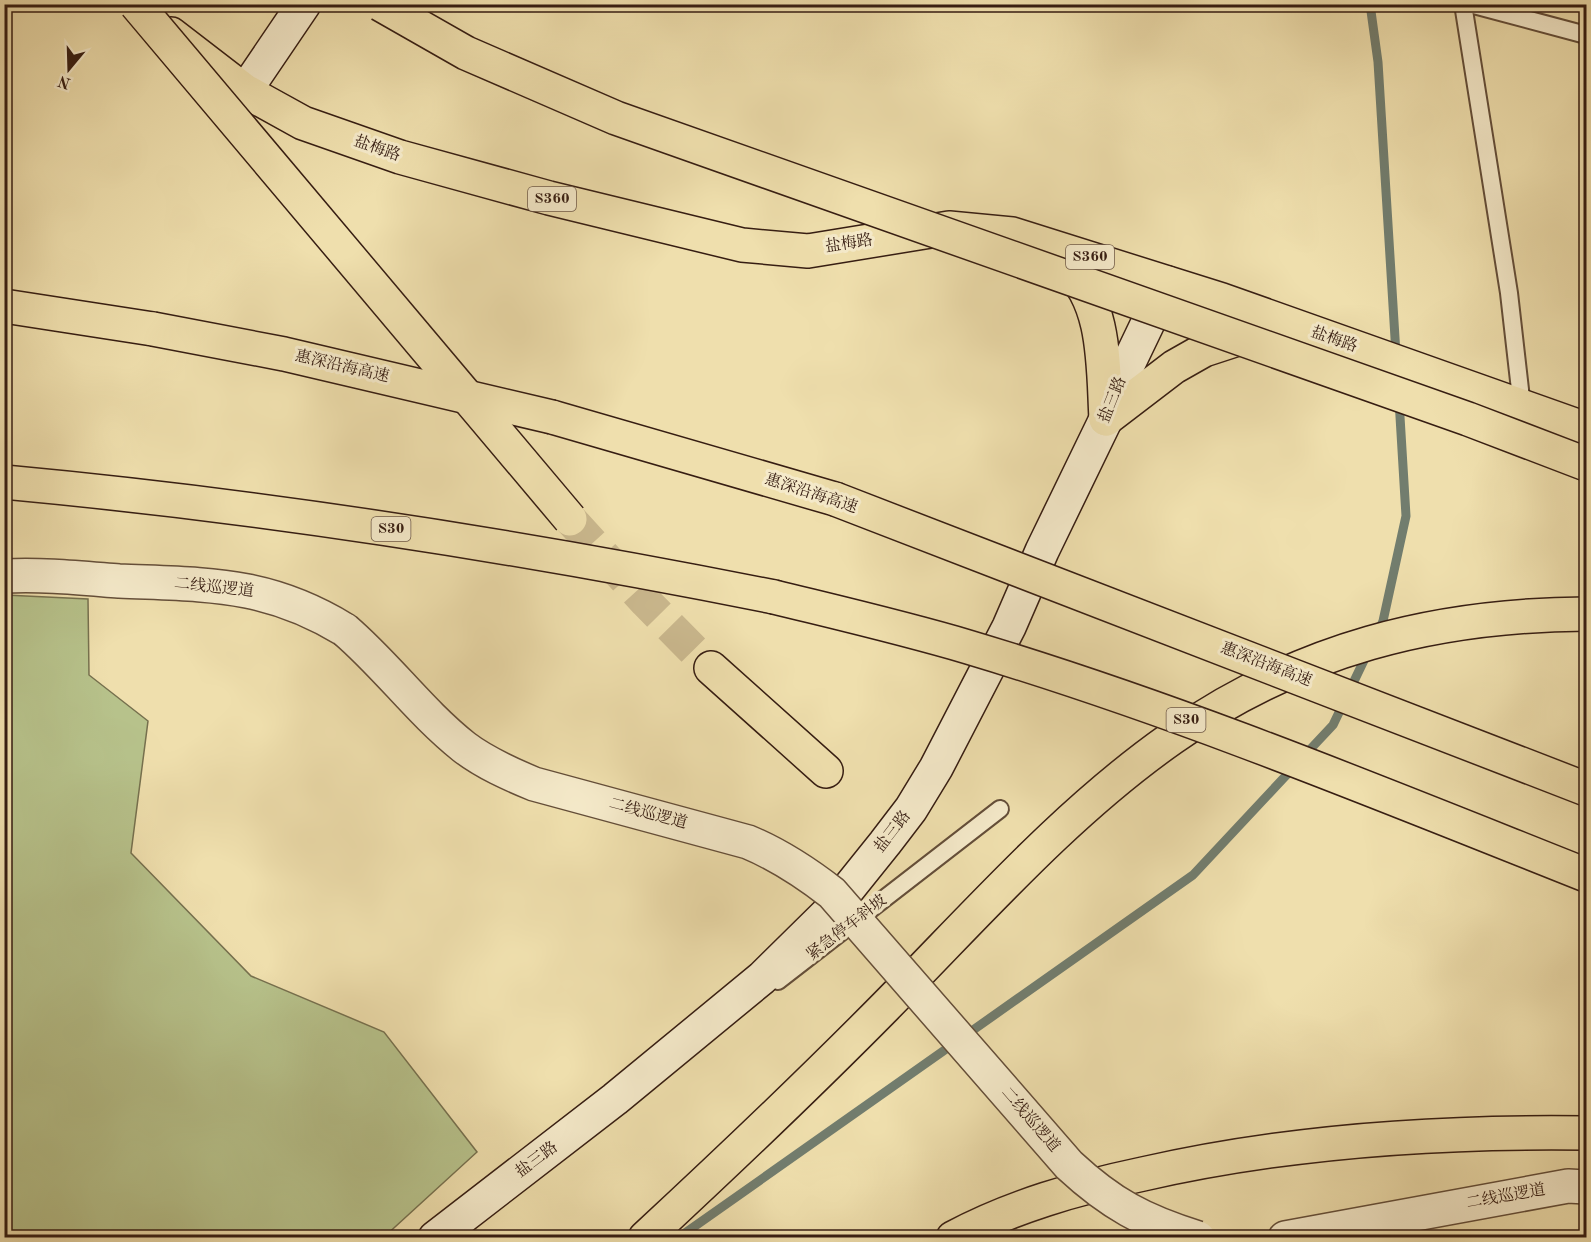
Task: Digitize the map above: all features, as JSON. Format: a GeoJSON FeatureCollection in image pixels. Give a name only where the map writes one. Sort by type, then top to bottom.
{"type":"FeatureCollection","features":[{"type":"Feature","properties":{"kind":"main road","name":"盐梅路"},"geometry":{"type":"LineString","coordinates":[[135,4],[245,91],[303,123],[400,157],[549,198],[742,245],[808,251],[949,228],[1012,234],[1322,335],[1587,429]]}},
{"type":"Feature","properties":{"kind":"main road"},"geometry":{"type":"LineString","coordinates":[[135,4],[570,519]]}},
{"type":"Feature","properties":{"kind":"main road"},"geometry":{"type":"LineString","coordinates":[[380,4],[466,53],[616,118],[1468,419],[1587,464]]}},
{"type":"Feature","properties":{"kind":"main road"},"geometry":{"type":"LineString","coordinates":[[1012,234],[1071,270],[1089,297],[1101,348],[1106,419]]}},
{"type":"Feature","properties":{"kind":"main road","name":"惠深沿海高速"},"geometry":{"type":"LineString","coordinates":[[4,306],[153,329],[284,354],[552,417],[835,499],[1587,789]]}},
{"type":"Feature","properties":{"kind":"main road"},"geometry":{"type":"LineString","coordinates":[[1106,419],[1146,386],[1204,350],[1257,333],[1284,331],[1322,335]]}},
{"type":"Feature","properties":{"kind":"main road","name":"S30"},"geometry":{"type":"LineString","coordinates":[[4,482],[243,507],[442,536],[593,561],[774,597],[967,647],[1114,695],[1297,760],[1587,875]]}},
{"type":"Feature","properties":{"kind":"main road"},"geometry":{"type":"LineString","coordinates":[[645,1238],[765,1125],[1024,865],[1099,797],[1171,739],[1232,701],[1282,675],[1361,645],[1400,634],[1482,618],[1587,614]]}},
{"type":"Feature","properties":{"kind":"main road"},"geometry":{"type":"LineString","coordinates":[[711,668],[826,771]]}},
{"type":"Feature","properties":{"kind":"main road"},"geometry":{"type":"LineString","coordinates":[[953,1238],[1018,1208],[1075,1189],[1192,1162],[1357,1141],[1442,1135],[1587,1133]]}},
{"type":"Feature","properties":{"kind":"street"},"geometry":{"type":"LineString","coordinates":[[245,91],[304,4]]}},
{"type":"Feature","properties":{"kind":"street","name":"盐三路"},"geometry":{"type":"LineString","coordinates":[[435,1238],[688,1040],[809,934],[832,909],[911,809],[941,758],[1009,627],[1042,551],[1106,419],[1121,379],[1167,284]]}},
{"type":"Feature","properties":{"kind":"street","name":"二线巡逻道"},"geometry":{"type":"LineString","coordinates":[[4,576],[205,585],[255,590],[298,605],[345,630],[367,649],[429,716],[465,748],[500,770],[534,784],[748,842],[778,855],[807,873],[832,893],[1069,1165],[1100,1193],[1128,1211],[1163,1227],[1198,1238]]}},
{"type":"Feature","properties":{"kind":"street","name":"二线巡逻道"},"geometry":{"type":"LineString","coordinates":[[1285,1238],[1568,1186],[1587,1187]]}},
{"type":"Feature","properties":{"kind":"lane"},"geometry":{"type":"LineString","coordinates":[[1463,4],[1509,292],[1522,406]]}},
{"type":"Feature","properties":{"kind":"lane"},"geometry":{"type":"LineString","coordinates":[[1470,4],[1587,35]]}},
{"type":"Feature","properties":{"kind":"lane","name":"紧急停车斜坡"},"geometry":{"type":"LineString","coordinates":[[688,1040],[759,996],[1000,809]]}},
{"type":"Feature","properties":{"kind":"green space"},"geometry":{"type":"Polygon","coordinates":[[[5,595],[88,599],[89,675],[148,721],[131,853],[251,976],[384,1032],[477,1152],[384,1237],[5,1237],[5,595]]]}},
{"type":"Feature","properties":{"kind":"waterway"},"geometry":{"type":"LineString","coordinates":[[1370,4],[1378,62],[1396,354]]}},
{"type":"Feature","properties":{"kind":"waterway"},"geometry":{"type":"LineString","coordinates":[[1378,632],[1383,621],[1406,516],[1399,400]]}},
{"type":"Feature","properties":{"kind":"waterway"},"geometry":{"type":"LineString","coordinates":[[1303,757],[1333,725],[1368,652]]}},
{"type":"Feature","properties":{"kind":"waterway"},"geometry":{"type":"LineString","coordinates":[[678,1238],[1193,875],[1294,767]]}},
{"type":"Feature","properties":{"kind":"tunnel"},"geometry":{"type":"LineString","coordinates":[[570,519],[646,602],[711,668]]}}]}
